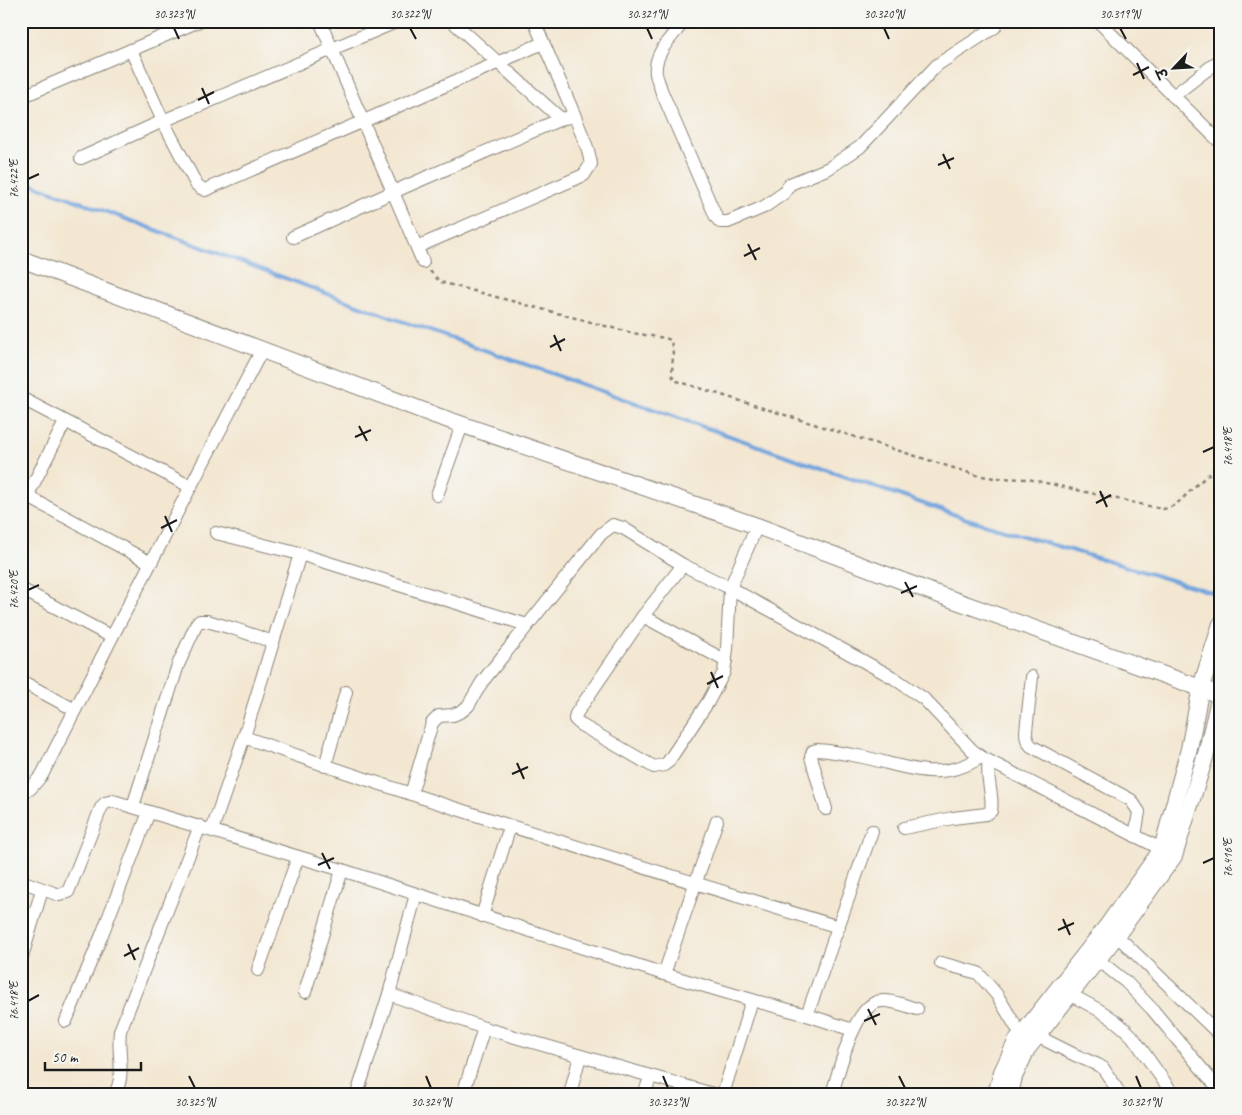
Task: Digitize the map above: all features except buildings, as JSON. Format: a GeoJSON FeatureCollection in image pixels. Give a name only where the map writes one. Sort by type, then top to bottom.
{"type":"FeatureCollection","features":[{"type":"Feature","properties":{"kind":"main road"},"geometry":{"type":"LineString","coordinates":[[21,259],[462,425],[757,526],[936,594],[1220,693],[1206,754],[1168,853],[1112,930],[1021,1035],[1002,1072],[996,1094]]}},
{"type":"Feature","properties":{"kind":"main road"},"geometry":{"type":"LineString","coordinates":[[1168,853],[1201,687],[1221,624]]}},
{"type":"Feature","properties":{"kind":"main road"},"geometry":{"type":"LineString","coordinates":[[1010,1094],[1014,1077],[1024,1056],[1069,994],[1098,959],[1112,930]]}},
{"type":"Feature","properties":{"kind":"street"},"geometry":{"type":"LineString","coordinates":[[21,97],[199,21]]}},
{"type":"Feature","properties":{"kind":"street"},"geometry":{"type":"LineString","coordinates":[[320,21],[423,262]]}},
{"type":"Feature","properties":{"kind":"street"},"geometry":{"type":"LineString","coordinates":[[81,158],[398,21]]}},
{"type":"Feature","properties":{"kind":"street"},"geometry":{"type":"LineString","coordinates":[[452,21],[562,119]]}},
{"type":"Feature","properties":{"kind":"street"},"geometry":{"type":"LineString","coordinates":[[417,247],[584,175],[591,164],[588,150],[574,114],[534,21]]}},
{"type":"Feature","properties":{"kind":"street"},"geometry":{"type":"LineString","coordinates":[[684,21],[661,52],[656,74],[661,90],[716,217],[720,222],[728,222],[764,208],[784,193],[790,184],[829,168],[850,155],[860,147],[937,65],[995,27]]}},
{"type":"Feature","properties":{"kind":"street"},"geometry":{"type":"LineString","coordinates":[[1098,21],[1221,143]]}},
{"type":"Feature","properties":{"kind":"street"},"geometry":{"type":"LineString","coordinates":[[132,50],[163,121],[196,184],[205,190],[543,43]]}},
{"type":"Feature","properties":{"kind":"street"},"geometry":{"type":"LineString","coordinates":[[1173,96],[1221,59]]}},
{"type":"Feature","properties":{"kind":"street"},"geometry":{"type":"LineString","coordinates":[[293,237],[574,114]]}},
{"type":"Feature","properties":{"kind":"street"},"geometry":{"type":"LineString","coordinates":[[21,789],[30,789],[39,780],[262,350]]}},
{"type":"Feature","properties":{"kind":"street"},"geometry":{"type":"LineString","coordinates":[[21,398],[191,487]]}},
{"type":"Feature","properties":{"kind":"street"},"geometry":{"type":"LineString","coordinates":[[21,508],[24,494],[65,422]]}},
{"type":"Feature","properties":{"kind":"street"},"geometry":{"type":"LineString","coordinates":[[437,495],[462,425]]}},
{"type":"Feature","properties":{"kind":"street"},"geometry":{"type":"LineString","coordinates":[[24,494],[152,563]]}},
{"type":"Feature","properties":{"kind":"street"},"geometry":{"type":"LineString","coordinates":[[411,794],[432,723],[439,716],[453,715],[468,706],[482,682],[601,534],[614,525],[623,528],[684,565],[730,588],[894,678],[924,699],[972,750],[985,759],[1168,853]]}},
{"type":"Feature","properties":{"kind":"street"},"geometry":{"type":"LineString","coordinates":[[684,565],[643,616],[578,710],[575,719],[581,725],[647,765],[654,767],[664,766],[668,762],[708,702],[724,672],[730,588],[757,526]]}},
{"type":"Feature","properties":{"kind":"street"},"geometry":{"type":"LineString","coordinates":[[216,533],[300,554],[528,625]]}},
{"type":"Feature","properties":{"kind":"street"},"geometry":{"type":"LineString","coordinates":[[116,1094],[122,1073],[120,1031],[244,737],[300,554]]}},
{"type":"Feature","properties":{"kind":"street"},"geometry":{"type":"LineString","coordinates":[[21,589],[112,637]]}},
{"type":"Feature","properties":{"kind":"street"},"geometry":{"type":"LineString","coordinates":[[643,616],[726,661]]}},
{"type":"Feature","properties":{"kind":"street"},"geometry":{"type":"LineString","coordinates":[[133,806],[178,665],[197,623],[207,621],[273,642]]}},
{"type":"Feature","properties":{"kind":"street"},"geometry":{"type":"LineString","coordinates":[[1032,677],[1026,731],[1028,743],[1037,750],[1131,800],[1139,812],[1135,836]]}},
{"type":"Feature","properties":{"kind":"street"},"geometry":{"type":"LineString","coordinates":[[21,681],[75,710]]}},
{"type":"Feature","properties":{"kind":"street"},"geometry":{"type":"LineString","coordinates":[[325,766],[346,692]]}},
{"type":"Feature","properties":{"kind":"street"},"geometry":{"type":"LineString","coordinates":[[244,737],[325,766],[510,826],[839,927]]}},
{"type":"Feature","properties":{"kind":"street"},"geometry":{"type":"LineString","coordinates":[[826,809],[810,757],[813,751],[863,757],[911,770],[930,772],[963,767],[985,759]]}},
{"type":"Feature","properties":{"kind":"street"},"geometry":{"type":"LineString","coordinates":[[904,828],[953,818],[986,814],[991,811],[992,804],[985,759]]}},
{"type":"Feature","properties":{"kind":"street"},"geometry":{"type":"LineString","coordinates":[[21,881],[59,895],[68,892],[100,808],[105,803],[113,801],[342,870],[664,974],[853,1030]]}},
{"type":"Feature","properties":{"kind":"street"},"geometry":{"type":"LineString","coordinates":[[66,1021],[101,937],[149,812]]}},
{"type":"Feature","properties":{"kind":"street"},"geometry":{"type":"LineString","coordinates":[[664,974],[717,821]]}},
{"type":"Feature","properties":{"kind":"street"},"geometry":{"type":"LineString","coordinates":[[482,916],[510,826]]}},
{"type":"Feature","properties":{"kind":"street"},"geometry":{"type":"LineString","coordinates":[[807,1015],[872,831]]}},
{"type":"Feature","properties":{"kind":"street"},"geometry":{"type":"LineString","coordinates":[[258,970],[298,857]]}},
{"type":"Feature","properties":{"kind":"street"},"geometry":{"type":"LineString","coordinates":[[305,992],[342,870]]}},
{"type":"Feature","properties":{"kind":"street"},"geometry":{"type":"LineString","coordinates":[[21,960],[42,890]]}},
{"type":"Feature","properties":{"kind":"street"},"geometry":{"type":"LineString","coordinates":[[357,1094],[389,994],[416,894]]}},
{"type":"Feature","properties":{"kind":"street"},"geometry":{"type":"LineString","coordinates":[[1112,930],[1221,1036]]}},
{"type":"Feature","properties":{"kind":"street"},"geometry":{"type":"LineString","coordinates":[[1098,959],[1126,982],[1152,1009],[1221,1092]]}},
{"type":"Feature","properties":{"kind":"street"},"geometry":{"type":"LineString","coordinates":[[941,963],[978,973],[997,995],[1021,1035]]}},
{"type":"Feature","properties":{"kind":"street"},"geometry":{"type":"LineString","coordinates":[[389,994],[484,1028],[712,1094]]}},
{"type":"Feature","properties":{"kind":"street"},"geometry":{"type":"LineString","coordinates":[[1069,994],[1106,1013],[1126,1029],[1173,1094]]}},
{"type":"Feature","properties":{"kind":"street"},"geometry":{"type":"LineString","coordinates":[[723,1094],[752,1000]]}},
{"type":"Feature","properties":{"kind":"street"},"geometry":{"type":"LineString","coordinates":[[832,1094],[853,1030],[870,1004],[883,1001],[917,1009]]}},
{"type":"Feature","properties":{"kind":"street"},"geometry":{"type":"LineString","coordinates":[[463,1094],[484,1028]]}},
{"type":"Feature","properties":{"kind":"street"},"geometry":{"type":"LineString","coordinates":[[1038,1036],[1103,1068],[1120,1094]]}},
{"type":"Feature","properties":{"kind":"street"},"geometry":{"type":"LineString","coordinates":[[570,1094],[580,1056]]}},
{"type":"Feature","properties":{"kind":"street"},"geometry":{"type":"LineString","coordinates":[[644,1094],[652,1076]]}},
{"type":"Feature","properties":{"kind":"path"},"geometry":{"type":"LineString","coordinates":[[423,262],[440,282],[632,333],[670,340],[673,354],[672,375],[677,381],[976,475],[994,478],[1028,479],[1162,509],[1176,505],[1184,499],[1192,489],[1221,463]]}},
{"type":"Feature","properties":{"kind":"waterway"},"geometry":{"type":"LineString","coordinates":[[21,180],[390,317],[967,519],[1221,595]]}}]}
